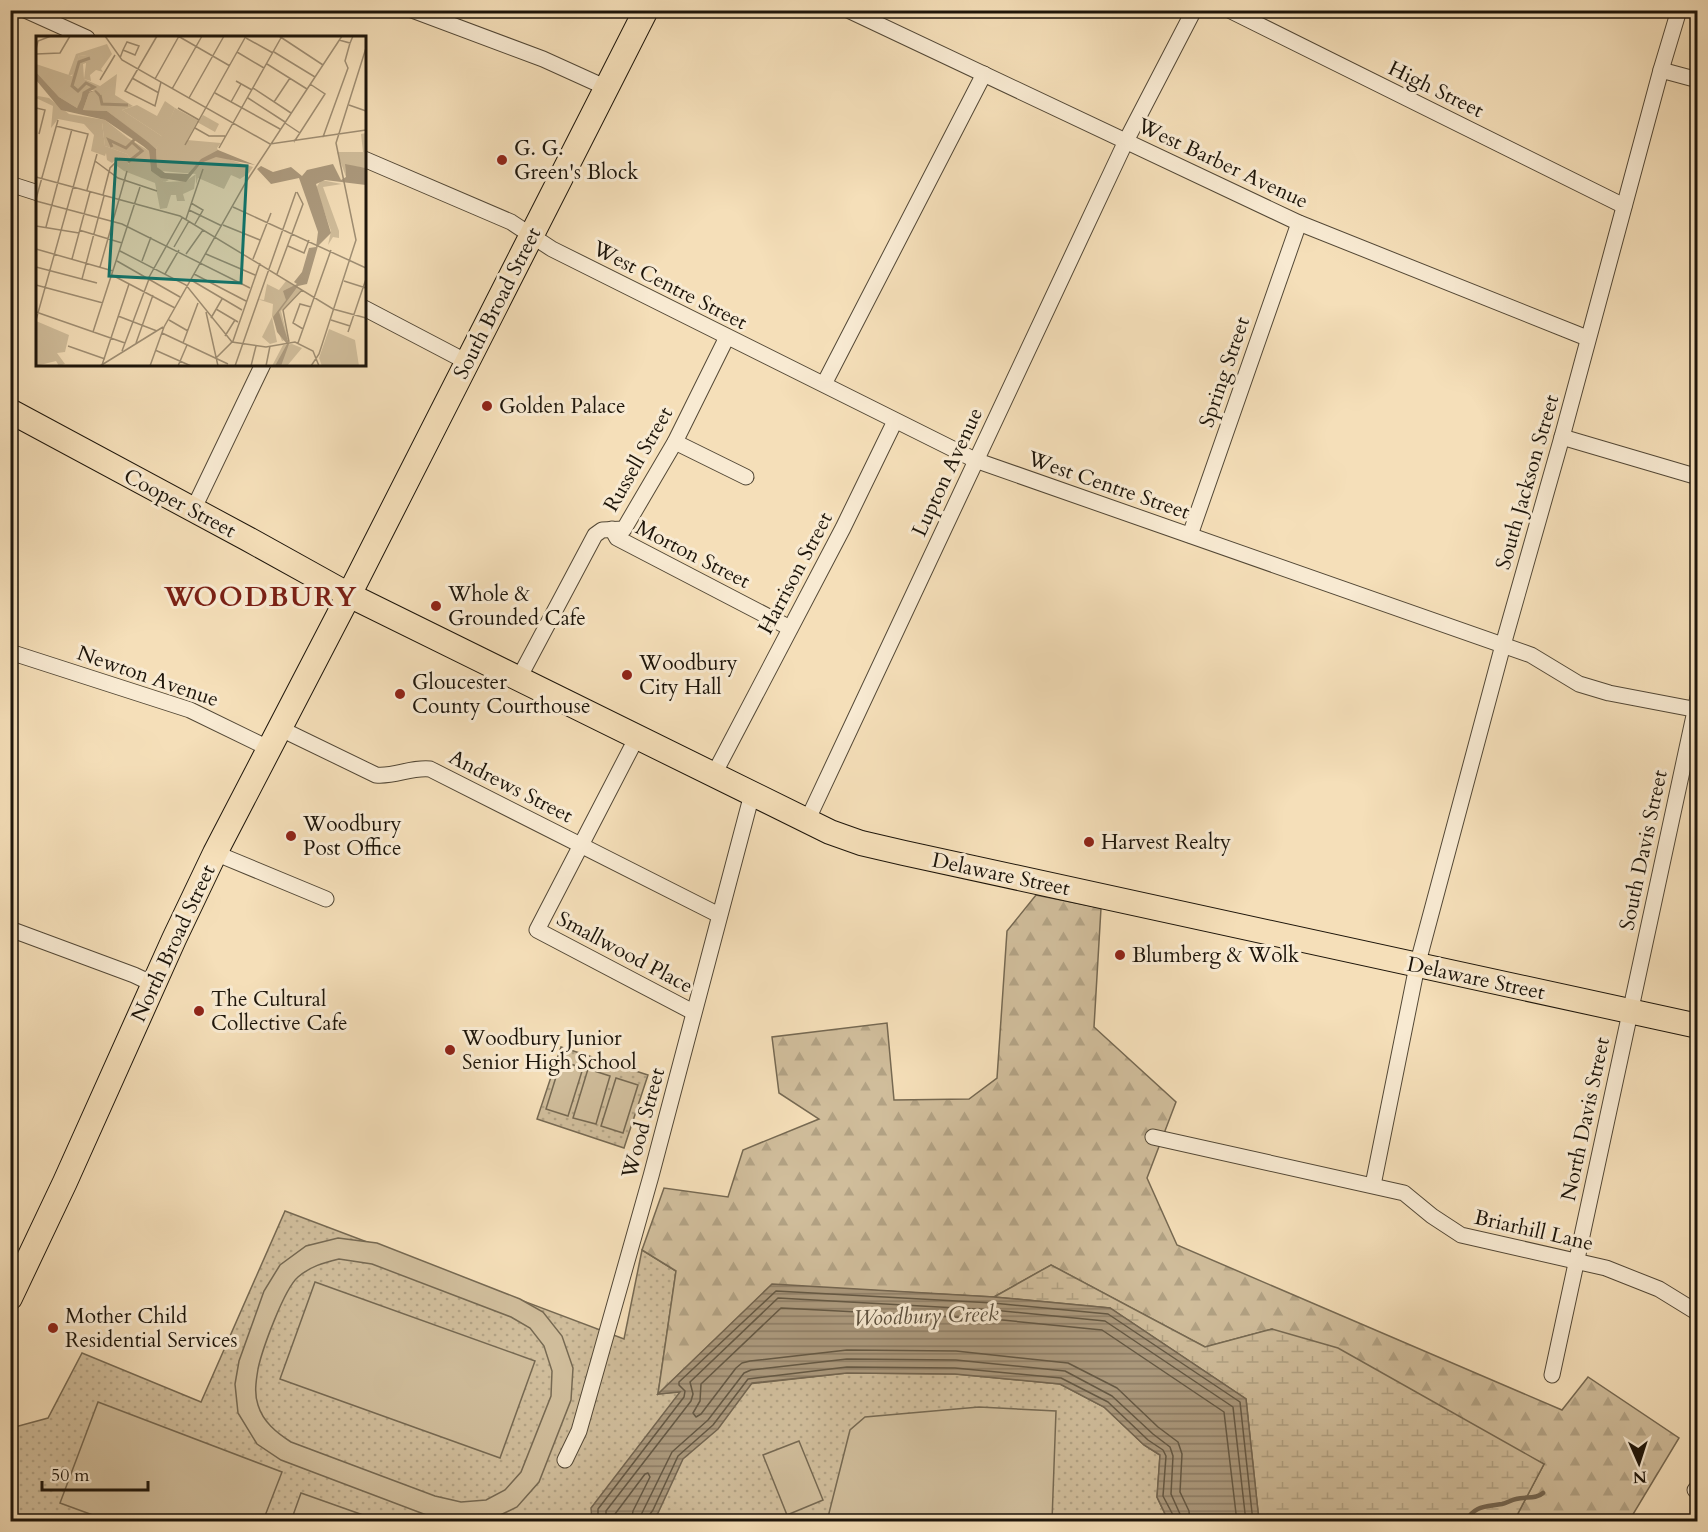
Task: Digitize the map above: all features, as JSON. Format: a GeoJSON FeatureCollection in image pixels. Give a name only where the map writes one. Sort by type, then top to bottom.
{"type":"FeatureCollection","features":[{"type":"Feature","properties":{"kind":"main road","name":"South Broad Street"},"geometry":{"type":"LineString","coordinates":[[348,595],[646,10]]}},
{"type":"Feature","properties":{"kind":"main road","name":"Cooper Street"},"geometry":{"type":"LineString","coordinates":[[10,411],[348,595]]}},
{"type":"Feature","properties":{"kind":"main road","name":"Delaware Street"},"geometry":{"type":"LineString","coordinates":[[348,595],[713,776],[830,832],[861,843],[1698,1026]]}},
{"type":"Feature","properties":{"kind":"main road","name":"North Broad Street"},"geometry":{"type":"LineString","coordinates":[[10,1298],[215,853],[348,595]]}},
{"type":"Feature","properties":{"kind":"street"},"geometry":{"type":"LineString","coordinates":[[25,10],[83,36]]}},
{"type":"Feature","properties":{"kind":"street"},"geometry":{"type":"LineString","coordinates":[[412,10],[543,59],[607,88]]}},
{"type":"Feature","properties":{"kind":"street","name":"West Barber Avenue"},"geometry":{"type":"LineString","coordinates":[[848,10],[1299,223],[1587,338]]}},
{"type":"Feature","properties":{"kind":"street","name":"Lupton Avenue"},"geometry":{"type":"LineString","coordinates":[[807,821],[1126,141],[1194,10]]}},
{"type":"Feature","properties":{"kind":"street","name":"High Street"},"geometry":{"type":"LineString","coordinates":[[1229,10],[1624,206]]}},
{"type":"Feature","properties":{"kind":"street","name":"South Jackson Street"},"geometry":{"type":"LineString","coordinates":[[1373,1185],[1417,966],[1661,70],[1674,12]]}},
{"type":"Feature","properties":{"kind":"street"},"geometry":{"type":"LineString","coordinates":[[1661,70],[1698,80]]}},
{"type":"Feature","properties":{"kind":"street"},"geometry":{"type":"LineString","coordinates":[[824,384],[984,74]]}},
{"type":"Feature","properties":{"kind":"street","name":"West Centre Street"},"geometry":{"type":"LineString","coordinates":[[366,160],[511,222],[552,249],[975,460],[1532,655],[1579,684],[1609,693],[1697,706]]}},
{"type":"Feature","properties":{"kind":"street"},"geometry":{"type":"LineString","coordinates":[[10,184],[36,192]]}},
{"type":"Feature","properties":{"kind":"street","name":"Spring Street"},"geometry":{"type":"LineString","coordinates":[[1190,535],[1299,223]]}},
{"type":"Feature","properties":{"kind":"street"},"geometry":{"type":"LineString","coordinates":[[366,309],[467,362]]}},
{"type":"Feature","properties":{"kind":"street","name":"Russell Street"},"geometry":{"type":"LineString","coordinates":[[519,678],[595,535],[602,530],[624,529],[675,442],[727,338]]}},
{"type":"Feature","properties":{"kind":"street"},"geometry":{"type":"LineString","coordinates":[[193,510],[262,366]]}},
{"type":"Feature","properties":{"kind":"street","name":"Harrison Street"},"geometry":{"type":"LineString","coordinates":[[713,776],[843,528],[895,421]]}},
{"type":"Feature","properties":{"kind":"street"},"geometry":{"type":"LineString","coordinates":[[1562,437],[1698,477]]}},
{"type":"Feature","properties":{"kind":"street"},"geometry":{"type":"LineString","coordinates":[[675,442],[746,477]]}},
{"type":"Feature","properties":{"kind":"street","name":"Morton Street"},"geometry":{"type":"LineString","coordinates":[[612,529],[617,538],[790,628]]}},
{"type":"Feature","properties":{"kind":"street","name":"Newton Avenue"},"geometry":{"type":"LineString","coordinates":[[10,652],[273,738]]}},
{"type":"Feature","properties":{"kind":"street","name":"South Davis Street"},"geometry":{"type":"LineString","coordinates":[[1630,1012],[1697,706]]}},
{"type":"Feature","properties":{"kind":"street"},"geometry":{"type":"LineString","coordinates":[[581,844],[637,737]]}},
{"type":"Feature","properties":{"kind":"street","name":"Andrews Street"},"geometry":{"type":"LineString","coordinates":[[273,738],[376,776],[387,776],[418,768],[430,769],[719,915]]}},
{"type":"Feature","properties":{"kind":"street","name":"Wood Street"},"geometry":{"type":"LineString","coordinates":[[565,1460],[579,1431],[651,1176],[752,794]]}},
{"type":"Feature","properties":{"kind":"street","name":"Smallwood Place"},"geometry":{"type":"LineString","coordinates":[[581,844],[537,930],[693,1012]]}},
{"type":"Feature","properties":{"kind":"street"},"geometry":{"type":"LineString","coordinates":[[215,853],[326,899]]}},
{"type":"Feature","properties":{"kind":"street"},"geometry":{"type":"LineString","coordinates":[[10,929],[153,984]]}},
{"type":"Feature","properties":{"kind":"street","name":"North Davis Street"},"geometry":{"type":"LineString","coordinates":[[1552,1376],[1630,1012]]}},
{"type":"Feature","properties":{"kind":"street","name":"Briarhill Lane"},"geometry":{"type":"LineString","coordinates":[[1153,1137],[1404,1193],[1432,1216],[1461,1235],[1606,1269],[1659,1289],[1698,1313]]}},
{"type":"Feature","properties":{"kind":"green space"},"geometry":{"type":"Polygon","coordinates":[[[1036,895],[1101,908],[1094,1027],[1176,1102],[1147,1178],[1177,1245],[1562,1410],[1588,1377],[1679,1438],[1629,1521],[1514,1521],[1544,1464],[1272,1329],[1205,1347],[1051,1265],[994,1297],[772,1285],[658,1394],[676,1271],[642,1250],[664,1188],[728,1197],[743,1150],[819,1119],[779,1093],[772,1037],[887,1023],[894,1100],[969,1099],[997,1078],[1007,931],[1036,895]]]}},
{"type":"Feature","properties":{"kind":"green space"},"geometry":{"type":"Polygon","coordinates":[[[561,1047],[648,1075],[624,1148],[537,1119],[561,1047]]]}},
{"type":"Feature","properties":{"kind":"green space"},"geometry":{"type":"Polygon","coordinates":[[[561,1061],[583,1068],[568,1116],[546,1109],[561,1061]]]}},
{"type":"Feature","properties":{"kind":"green space"},"geometry":{"type":"Polygon","coordinates":[[[588,1069],[610,1076],[596,1124],[573,1118],[588,1069]]]}},
{"type":"Feature","properties":{"kind":"green space"},"geometry":{"type":"Polygon","coordinates":[[[616,1078],[638,1085],[623,1133],[601,1126],[616,1078]]]}},
{"type":"Feature","properties":{"kind":"green space"},"geometry":{"type":"Polygon","coordinates":[[[285,1211],[624,1339],[642,1250],[676,1271],[658,1394],[847,1373],[955,1374],[1060,1384],[1104,1407],[1144,1445],[1160,1455],[1157,1497],[1167,1522],[11,1522],[11,1428],[48,1418],[82,1353],[201,1402],[285,1211]]]}},
{"type":"Feature","properties":{"kind":"green space"},"geometry":{"type":"Polygon","coordinates":[[[338,1238],[377,1243],[520,1299],[543,1312],[562,1336],[573,1368],[571,1400],[539,1482],[517,1507],[492,1519],[474,1521],[453,1521],[429,1516],[281,1460],[257,1444],[238,1413],[235,1384],[239,1361],[264,1291],[280,1265],[306,1246],[338,1238]],[[339,1259],[312,1268],[292,1284],[274,1320],[258,1369],[256,1396],[263,1417],[291,1442],[435,1496],[461,1502],[486,1500],[505,1490],[521,1472],[551,1396],[552,1371],[544,1346],[530,1328],[511,1317],[372,1264],[339,1259]]]}},
{"type":"Feature","properties":{"kind":"green space"},"geometry":{"type":"Polygon","coordinates":[[[1051,1265],[1205,1347],[1272,1329],[1338,1348],[1544,1464],[1514,1521],[1259,1521],[1246,1399],[1110,1308],[994,1297],[1051,1265]]]}},
{"type":"Feature","properties":{"kind":"green space"},"geometry":{"type":"Polygon","coordinates":[[[315,1282],[535,1361],[500,1458],[280,1379],[315,1282]]]}},
{"type":"Feature","properties":{"kind":"green space"},"geometry":{"type":"Polygon","coordinates":[[[98,1402],[282,1472],[263,1521],[109,1521],[60,1503],[98,1402]]]}},
{"type":"Feature","properties":{"kind":"green space"},"geometry":{"type":"Polygon","coordinates":[[[979,1407],[1056,1411],[1052,1521],[827,1521],[850,1430],[865,1417],[979,1407]]]}},
{"type":"Feature","properties":{"kind":"green space"},"geometry":{"type":"Polygon","coordinates":[[[799,1441],[823,1500],[787,1515],[763,1455],[799,1441]]]}},
{"type":"Feature","properties":{"kind":"green space"},"geometry":{"type":"Polygon","coordinates":[[[301,1493],[380,1521],[291,1521],[301,1493]]]}},
{"type":"Feature","properties":{"kind":"water","name":"Woodbury Creek"},"geometry":{"type":"Polygon","coordinates":[[[772,1284],[994,1297],[1110,1308],[1246,1399],[1259,1521],[1167,1521],[1157,1497],[1160,1455],[1144,1445],[1104,1407],[1060,1384],[955,1374],[847,1373],[752,1383],[718,1429],[683,1459],[652,1521],[592,1521],[591,1508],[680,1392],[658,1394],[772,1284]]]}},
{"type":"Feature","properties":{"kind":"waterway"},"geometry":{"type":"LineString","coordinates":[[1465,1522],[1473,1512],[1481,1508],[1543,1493]]}},
{"type":"Feature","properties":{"kind":"place","name":"G. G. Green's Block"},"geometry":{"type":"Point","coordinates":[502,160]}},
{"type":"Feature","properties":{"kind":"place","name":"Golden Palace"},"geometry":{"type":"Point","coordinates":[487,406]}},
{"type":"Feature","properties":{"kind":"place","name":"Whole & Grounded Cafe"},"geometry":{"type":"Point","coordinates":[436,606]}},
{"type":"Feature","properties":{"kind":"place","name":"Woodbury City Hall"},"geometry":{"type":"Point","coordinates":[627,675]}},
{"type":"Feature","properties":{"kind":"place","name":"Gloucester County Courthouse"},"geometry":{"type":"Point","coordinates":[400,694]}},
{"type":"Feature","properties":{"kind":"place","name":"Woodbury Post Office"},"geometry":{"type":"Point","coordinates":[291,836]}},
{"type":"Feature","properties":{"kind":"place","name":"Harvest Realty"},"geometry":{"type":"Point","coordinates":[1089,842]}},
{"type":"Feature","properties":{"kind":"place","name":"Blumberg & Wolk"},"geometry":{"type":"Point","coordinates":[1120,955]}},
{"type":"Feature","properties":{"kind":"place","name":"The Cultural Collective Cafe"},"geometry":{"type":"Point","coordinates":[199,1011]}},
{"type":"Feature","properties":{"kind":"place","name":"Woodbury Junior Senior High School"},"geometry":{"type":"Point","coordinates":[450,1050]}},
{"type":"Feature","properties":{"kind":"place","name":"Mother Child Residential Services"},"geometry":{"type":"Point","coordinates":[53,1328]}},
{"type":"Feature","properties":{"kind":"district","name":"WOODBURY"},"geometry":{"type":"Point","coordinates":[261,597]}}]}
